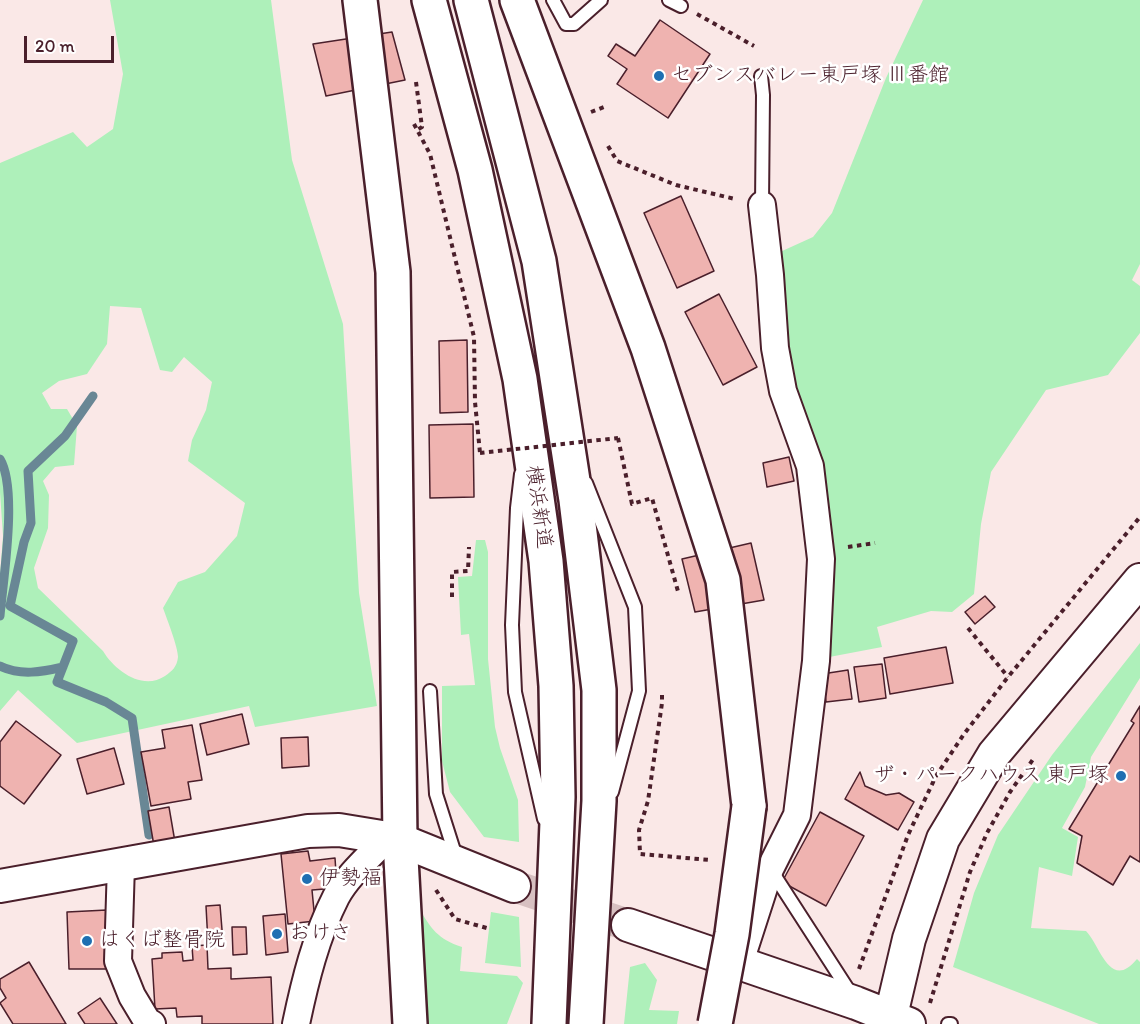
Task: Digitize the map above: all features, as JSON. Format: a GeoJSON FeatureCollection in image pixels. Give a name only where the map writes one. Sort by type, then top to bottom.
{"type":"FeatureCollection","features":[{"type":"Feature","properties":{"kind":"highway"},"geometry":{"type":"LineString","coordinates":[[360,0],[393,272],[394,839],[402,879],[410,1024]]}},
{"type":"Feature","properties":{"kind":"highway","name":"横浜新道"},"geometry":{"type":"LineString","coordinates":[[429,0],[475,170],[520,379],[546,561],[556,686],[558,797],[549,1024]]}},
{"type":"Feature","properties":{"kind":"highway","name":"横浜新道"},"geometry":{"type":"LineString","coordinates":[[471,0],[538,261],[567,438],[599,690],[599,801],[586,1024]]}},
{"type":"Feature","properties":{"kind":"highway"},"geometry":{"type":"LineString","coordinates":[[517,0],[648,348],[723,580],[749,806],[732,934],[715,1024]]}},
{"type":"Feature","properties":{"kind":"street"},"geometry":{"type":"LineString","coordinates":[[740,962],[770,869],[797,815],[816,661],[821,559],[810,466],[783,391],[775,348],[771,275],[762,205]]}},
{"type":"Feature","properties":{"kind":"street"},"geometry":{"type":"LineString","coordinates":[[628,925],[904,1020],[909,939],[943,839],[994,754],[1140,580]]}},
{"type":"Feature","properties":{"kind":"street"},"geometry":{"type":"LineString","coordinates":[[0,886],[308,831],[339,830],[394,839],[514,886]]}},
{"type":"Feature","properties":{"kind":"street"},"geometry":{"type":"LineString","coordinates":[[296,1024],[309,967],[337,896],[364,861],[394,839]]}},
{"type":"Feature","properties":{"kind":"street"},"geometry":{"type":"LineString","coordinates":[[121,864],[118,961],[132,996],[147,1021],[152,1024]]}},
{"type":"Feature","properties":{"kind":"lane"},"geometry":{"type":"LineString","coordinates":[[553,0],[566,24],[574,24],[601,0]]}},
{"type":"Feature","properties":{"kind":"lane"},"geometry":{"type":"LineString","coordinates":[[669,0],[681,6]]}},
{"type":"Feature","properties":{"kind":"lane"},"geometry":{"type":"LineString","coordinates":[[761,76],[763,95],[762,205]]}},
{"type":"Feature","properties":{"kind":"lane"},"geometry":{"type":"LineString","coordinates":[[567,438],[635,606],[639,691],[596,852]]}},
{"type":"Feature","properties":{"kind":"lane"},"geometry":{"type":"LineString","coordinates":[[430,691],[436,794],[458,863]]}},
{"type":"Feature","properties":{"kind":"lane"},"geometry":{"type":"LineString","coordinates":[[770,869],[856,1003]]}},
{"type":"Feature","properties":{"kind":"path"},"geometry":{"type":"LineString","coordinates":[[711,22],[754,46]]}},
{"type":"Feature","properties":{"kind":"path"},"geometry":{"type":"LineString","coordinates":[[415,76],[422,127],[417,130]]}},
{"type":"Feature","properties":{"kind":"path"},"geometry":{"type":"LineString","coordinates":[[589,113],[604,107]]}},
{"type":"Feature","properties":{"kind":"path"},"geometry":{"type":"LineString","coordinates":[[414,124],[429,154],[474,338],[475,402],[480,453],[618,438],[632,504],[651,498],[678,595]]}},
{"type":"Feature","properties":{"kind":"path"},"geometry":{"type":"LineString","coordinates":[[617,161],[676,185],[762,205]]}},
{"type":"Feature","properties":{"kind":"path"},"geometry":{"type":"LineString","coordinates":[[452,597],[452,572],[468,571],[469,547]]}},
{"type":"Feature","properties":{"kind":"path"},"geometry":{"type":"LineString","coordinates":[[968,628],[1008,677]]}},
{"type":"Feature","properties":{"kind":"path"},"geometry":{"type":"LineString","coordinates":[[661,693],[662,704],[648,801],[639,830],[640,855],[712,861]]}},
{"type":"Feature","properties":{"kind":"path"},"geometry":{"type":"LineString","coordinates":[[904,1020],[987,833],[1035,757]]}},
{"type":"Feature","properties":{"kind":"path"},"geometry":{"type":"LineString","coordinates":[[402,879],[433,886],[455,919],[490,929]]}},
{"type":"Feature","properties":{"kind":"green space"},"geometry":{"type":"Polygon","coordinates":[[[110,0],[271,0],[292,160],[343,324],[359,593],[377,706],[255,727],[249,706],[77,743],[18,690],[0,711],[0,575],[3,536],[0,492],[0,163],[73,132],[87,147],[113,129],[123,74],[110,0]],[[110,306],[107,344],[87,374],[59,381],[42,393],[51,409],[67,409],[77,426],[74,465],[55,467],[43,481],[49,495],[48,528],[34,568],[38,588],[122,672],[130,677],[148,681],[165,676],[174,668],[178,657],[163,608],[178,582],[205,572],[237,536],[245,503],[188,461],[192,440],[206,410],[212,382],[184,357],[172,372],[160,370],[141,308],[110,306]]]}},
{"type":"Feature","properties":{"kind":"green space"},"geometry":{"type":"Polygon","coordinates":[[[923,0],[1140,0],[1140,264],[1132,280],[1140,286],[1140,333],[1108,375],[1046,390],[991,472],[981,524],[974,594],[952,612],[931,611],[877,627],[882,647],[824,658],[826,516],[815,443],[792,395],[780,252],[813,237],[832,213],[886,78],[923,0]]]}},
{"type":"Feature","properties":{"kind":"green space"},"geometry":{"type":"Polygon","coordinates":[[[476,540],[485,540],[488,552],[488,659],[495,727],[518,800],[519,842],[484,837],[450,792],[442,761],[442,686],[475,685],[469,634],[461,635],[458,577],[472,576],[476,540]]]}},
{"type":"Feature","properties":{"kind":"green space"},"geometry":{"type":"Polygon","coordinates":[[[1140,643],[1140,678],[1091,757],[1085,787],[1062,828],[1078,837],[1072,876],[1039,867],[1031,928],[1086,931],[1107,963],[1120,971],[1128,968],[1137,959],[1140,962],[1140,1024],[1099,1024],[953,967],[974,893],[998,835],[1052,755],[1140,643]]]}},
{"type":"Feature","properties":{"kind":"green space"},"geometry":{"type":"Polygon","coordinates":[[[419,908],[436,932],[462,947],[460,971],[517,976],[523,983],[507,1024],[421,1024],[419,908]]]}},
{"type":"Feature","properties":{"kind":"green space"},"geometry":{"type":"Polygon","coordinates":[[[491,912],[519,917],[521,967],[485,963],[491,912]]]}},
{"type":"Feature","properties":{"kind":"green space"},"geometry":{"type":"Polygon","coordinates":[[[645,963],[657,980],[649,1010],[679,1011],[677,1024],[624,1024],[630,967],[645,963]]]}},
{"type":"Feature","properties":{"kind":"building","name":"セブンスバレー東戸塚 Ⅲ番館"},"geometry":{"type":"Polygon","coordinates":[[[660,20],[710,54],[668,118],[617,84],[627,69],[608,56],[616,44],[635,56],[660,20]]]}},
{"type":"Feature","properties":{"kind":"building"},"geometry":{"type":"Polygon","coordinates":[[[392,32],[405,80],[326,96],[313,44],[392,32]]]}},
{"type":"Feature","properties":{"kind":"building"},"geometry":{"type":"Polygon","coordinates":[[[681,196],[714,271],[677,288],[644,213],[681,196]]]}},
{"type":"Feature","properties":{"kind":"building"},"geometry":{"type":"Polygon","coordinates":[[[719,294],[757,367],[723,385],[685,312],[719,294]]]}},
{"type":"Feature","properties":{"kind":"building"},"geometry":{"type":"Polygon","coordinates":[[[467,340],[468,412],[440,413],[439,341],[467,340]]]}},
{"type":"Feature","properties":{"kind":"building"},"geometry":{"type":"Polygon","coordinates":[[[473,424],[474,497],[430,498],[429,425],[473,424]]]}},
{"type":"Feature","properties":{"kind":"building"},"geometry":{"type":"Polygon","coordinates":[[[789,457],[794,481],[767,487],[763,463],[789,457]]]}},
{"type":"Feature","properties":{"kind":"building"},"geometry":{"type":"Polygon","coordinates":[[[751,543],[764,600],[695,612],[682,559],[751,543]]]}},
{"type":"Feature","properties":{"kind":"building"},"geometry":{"type":"Polygon","coordinates":[[[985,596],[995,607],[975,624],[965,612],[985,596]]]}},
{"type":"Feature","properties":{"kind":"building"},"geometry":{"type":"Polygon","coordinates":[[[946,647],[953,683],[890,694],[884,658],[946,647]]]}},
{"type":"Feature","properties":{"kind":"building"},"geometry":{"type":"Polygon","coordinates":[[[882,664],[886,698],[859,702],[854,667],[882,664]]]}},
{"type":"Feature","properties":{"kind":"building"},"geometry":{"type":"Polygon","coordinates":[[[848,670],[852,699],[826,702],[822,674],[848,670]]]}},
{"type":"Feature","properties":{"kind":"building","name":"ザ・パークハウス 東戸塚"},"geometry":{"type":"Polygon","coordinates":[[[1140,706],[1140,862],[1130,856],[1113,885],[1077,863],[1082,836],[1069,829],[1134,723],[1131,721],[1140,706]]]}},
{"type":"Feature","properties":{"kind":"building"},"geometry":{"type":"Polygon","coordinates":[[[242,714],[249,744],[207,755],[200,724],[242,714]]]}},
{"type":"Feature","properties":{"kind":"building"},"geometry":{"type":"Polygon","coordinates":[[[16,721],[61,755],[24,804],[0,786],[0,742],[16,721]]]}},
{"type":"Feature","properties":{"kind":"building"},"geometry":{"type":"Polygon","coordinates":[[[192,725],[202,780],[188,782],[191,799],[151,806],[141,752],[165,748],[162,730],[192,725]]]}},
{"type":"Feature","properties":{"kind":"building"},"geometry":{"type":"Polygon","coordinates":[[[308,737],[309,766],[282,768],[281,738],[308,737]]]}},
{"type":"Feature","properties":{"kind":"building"},"geometry":{"type":"Polygon","coordinates":[[[114,748],[124,784],[87,794],[77,759],[114,748]]]}},
{"type":"Feature","properties":{"kind":"building"},"geometry":{"type":"Polygon","coordinates":[[[860,772],[865,786],[886,795],[899,793],[914,802],[898,830],[845,799],[860,772]]]}},
{"type":"Feature","properties":{"kind":"building"},"geometry":{"type":"Polygon","coordinates":[[[169,807],[175,842],[154,846],[148,811],[169,807]]]}},
{"type":"Feature","properties":{"kind":"building"},"geometry":{"type":"Polygon","coordinates":[[[820,812],[864,836],[826,906],[782,882],[820,812]]]}},
{"type":"Feature","properties":{"kind":"building"},"geometry":{"type":"Polygon","coordinates":[[[308,851],[310,861],[335,858],[337,888],[312,890],[315,921],[288,924],[281,854],[308,851]]]}},
{"type":"Feature","properties":{"kind":"building"},"geometry":{"type":"Polygon","coordinates":[[[220,905],[223,942],[208,943],[206,906],[220,905]]]}},
{"type":"Feature","properties":{"kind":"building"},"geometry":{"type":"Polygon","coordinates":[[[107,910],[108,969],[69,969],[67,912],[107,910]]]}},
{"type":"Feature","properties":{"kind":"building"},"geometry":{"type":"Polygon","coordinates":[[[285,914],[288,952],[266,955],[263,916],[285,914]]]}},
{"type":"Feature","properties":{"kind":"building"},"geometry":{"type":"Polygon","coordinates":[[[232,927],[246,927],[247,954],[233,955],[232,927]]]}},
{"type":"Feature","properties":{"kind":"building"},"geometry":{"type":"Polygon","coordinates":[[[207,945],[208,969],[231,968],[231,979],[271,977],[273,1024],[202,1024],[202,1016],[177,1017],[176,1008],[155,1009],[152,959],[162,958],[162,953],[182,952],[183,961],[193,960],[192,946],[207,945]]]}},
{"type":"Feature","properties":{"kind":"building"},"geometry":{"type":"Polygon","coordinates":[[[29,962],[66,1024],[13,1024],[0,1003],[6,998],[0,988],[0,979],[29,962]]]}},
{"type":"Feature","properties":{"kind":"building"},"geometry":{"type":"Polygon","coordinates":[[[100,998],[117,1024],[85,1024],[78,1013],[100,998]]]}},
{"type":"Feature","properties":{"kind":"waterway"},"geometry":{"type":"LineString","coordinates":[[93,396],[65,436],[28,471],[31,523],[24,542],[10,606],[73,641],[57,682],[106,702],[132,718],[149,835]]}},
{"type":"Feature","properties":{"kind":"waterway"},"geometry":{"type":"LineString","coordinates":[[0,459],[5,473],[9,512],[0,616]]}},
{"type":"Feature","properties":{"kind":"waterway"},"geometry":{"type":"LineString","coordinates":[[0,666],[23,672],[39,672],[63,667]]}},
{"type":"Feature","properties":{"kind":"tunnel"},"geometry":{"type":"LineString","coordinates":[[514,886],[628,925]]}},
{"type":"Feature","properties":{"kind":"place","name":"セブンスバレー東戸塚 Ⅲ番館"},"geometry":{"type":"Point","coordinates":[659,76]}},
{"type":"Feature","properties":{"kind":"place","name":"ザ・パークハウス 東戸塚"},"geometry":{"type":"Point","coordinates":[1121,776]}},
{"type":"Feature","properties":{"kind":"place","name":"伊勢福"},"geometry":{"type":"Point","coordinates":[307,879]}},
{"type":"Feature","properties":{"kind":"place","name":"おけさ"},"geometry":{"type":"Point","coordinates":[277,934]}},
{"type":"Feature","properties":{"kind":"place","name":"はくば整骨院"},"geometry":{"type":"Point","coordinates":[87,941]}}]}
